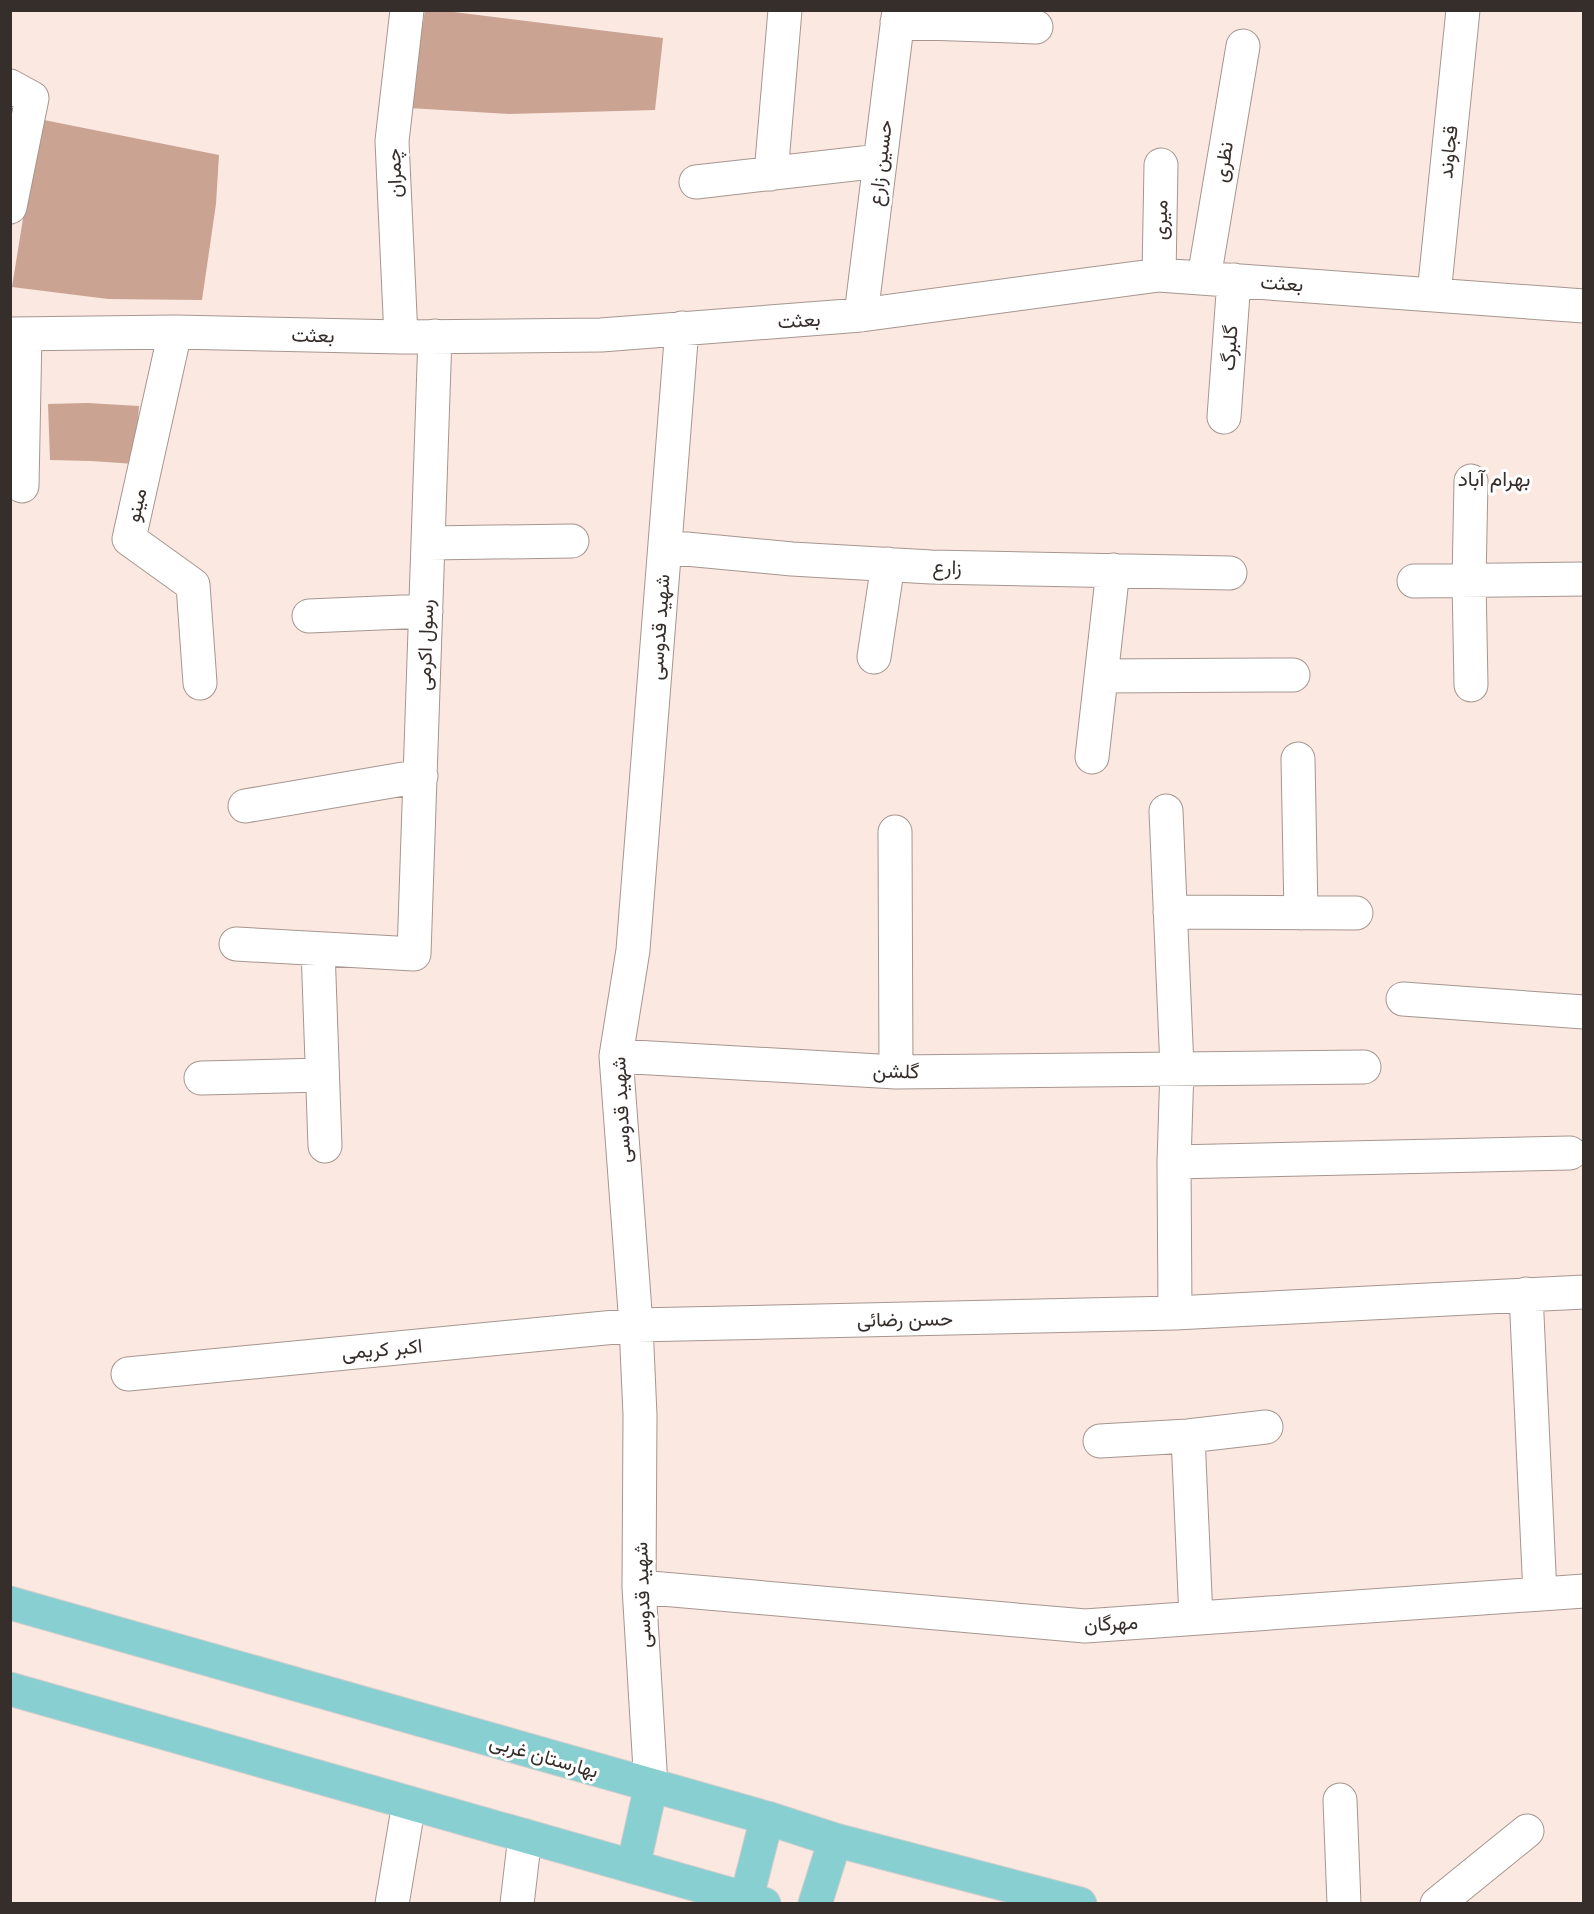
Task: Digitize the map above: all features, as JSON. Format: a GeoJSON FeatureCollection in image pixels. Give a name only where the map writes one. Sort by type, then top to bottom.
{"type":"FeatureCollection","features":[{"type":"Feature","properties":{"kind":"main road","name":"بهارستان غربی"},"geometry":{"type":"LineString","coordinates":[[10,1603],[767,1818],[834,1840],[1080,1904]]}},
{"type":"Feature","properties":{"kind":"main road"},"geometry":{"type":"LineString","coordinates":[[10,1689],[752,1902],[767,1818]]}},
{"type":"Feature","properties":{"kind":"main road"},"geometry":{"type":"LineString","coordinates":[[633,1867],[651,1786]]}},
{"type":"Feature","properties":{"kind":"main road"},"geometry":{"type":"LineString","coordinates":[[815,1904],[834,1840]]}},
{"type":"Feature","properties":{"kind":"street","name":"چمران"},"geometry":{"type":"LineString","coordinates":[[401,337],[392,141],[407,10]]}},
{"type":"Feature","properties":{"kind":"street"},"geometry":{"type":"LineString","coordinates":[[771,174],[785,10]]}},
{"type":"Feature","properties":{"kind":"street","name":"قجاوند"},"geometry":{"type":"LineString","coordinates":[[1434,294],[1463,10]]}},
{"type":"Feature","properties":{"kind":"street"},"geometry":{"type":"LineString","coordinates":[[898,16],[1036,27]]}},
{"type":"Feature","properties":{"kind":"street","name":"حسین زارع"},"geometry":{"type":"LineString","coordinates":[[861,315],[898,16]]}},
{"type":"Feature","properties":{"kind":"street","name":"نظری"},"geometry":{"type":"LineString","coordinates":[[1219,279],[1243,46]]}},
{"type":"Feature","properties":{"kind":"street"},"geometry":{"type":"LineString","coordinates":[[10,86],[32,98],[10,207]]}},
{"type":"Feature","properties":{"kind":"street"},"geometry":{"type":"LineString","coordinates":[[696,182],[880,161]]}},
{"type":"Feature","properties":{"kind":"street","name":"میری"},"geometry":{"type":"LineString","coordinates":[[1159,275],[1161,165]]}},
{"type":"Feature","properties":{"kind":"street","name":"بعثت"},"geometry":{"type":"LineString","coordinates":[[18,334],[175,332],[401,337],[602,334],[861,315],[1159,275],[1584,306]]}},
{"type":"Feature","properties":{"kind":"street","name":"گلبرگ"},"geometry":{"type":"LineString","coordinates":[[1219,279],[1224,417]]}},
{"type":"Feature","properties":{"kind":"street","name":"شهید قدوسی"},"geometry":{"type":"LineString","coordinates":[[651,1786],[639,1587],[640,1415],[636,1325],[616,1056],[633,950],[682,328]]}},
{"type":"Feature","properties":{"kind":"street","name":"مینو"},"geometry":{"type":"LineString","coordinates":[[175,332],[129,540],[193,585],[200,683]]}},
{"type":"Feature","properties":{"kind":"street"},"geometry":{"type":"LineString","coordinates":[[18,334],[22,486]]}},
{"type":"Feature","properties":{"kind":"street","name":"رسول اکرمی"},"geometry":{"type":"LineString","coordinates":[[318,949],[414,954],[435,336]]}},
{"type":"Feature","properties":{"kind":"street"},"geometry":{"type":"LineString","coordinates":[[1471,481],[1469,580],[1471,685]]}},
{"type":"Feature","properties":{"kind":"street"},"geometry":{"type":"LineString","coordinates":[[428,543],[572,541]]}},
{"type":"Feature","properties":{"kind":"street","name":"زارع"},"geometry":{"type":"LineString","coordinates":[[665,548],[792,560],[931,567],[1230,573]]}},
{"type":"Feature","properties":{"kind":"street"},"geometry":{"type":"LineString","coordinates":[[874,657],[888,564]]}},
{"type":"Feature","properties":{"kind":"street"},"geometry":{"type":"LineString","coordinates":[[1092,757],[1113,570]]}},
{"type":"Feature","properties":{"kind":"street"},"geometry":{"type":"LineString","coordinates":[[1414,581],[1584,579]]}},
{"type":"Feature","properties":{"kind":"street"},"geometry":{"type":"LineString","coordinates":[[309,615],[426,611]]}},
{"type":"Feature","properties":{"kind":"street"},"geometry":{"type":"LineString","coordinates":[[1101,676],[1293,675]]}},
{"type":"Feature","properties":{"kind":"street"},"geometry":{"type":"LineString","coordinates":[[1298,759],[1301,913]]}},
{"type":"Feature","properties":{"kind":"street"},"geometry":{"type":"LineString","coordinates":[[245,806],[421,776]]}},
{"type":"Feature","properties":{"kind":"street"},"geometry":{"type":"LineString","coordinates":[[1166,811],[1177,1068],[1174,1162],[1175,1312]]}},
{"type":"Feature","properties":{"kind":"street"},"geometry":{"type":"LineString","coordinates":[[895,832],[896,1072]]}},
{"type":"Feature","properties":{"kind":"street"},"geometry":{"type":"LineString","coordinates":[[1170,912],[1356,913]]}},
{"type":"Feature","properties":{"kind":"street"},"geometry":{"type":"LineString","coordinates":[[236,944],[318,949],[325,1146]]}},
{"type":"Feature","properties":{"kind":"street"},"geometry":{"type":"LineString","coordinates":[[1403,999],[1584,1012]]}},
{"type":"Feature","properties":{"kind":"street","name":"گلشن"},"geometry":{"type":"LineString","coordinates":[[616,1056],[896,1072],[1364,1067]]}},
{"type":"Feature","properties":{"kind":"street"},"geometry":{"type":"LineString","coordinates":[[201,1078],[322,1075]]}},
{"type":"Feature","properties":{"kind":"street"},"geometry":{"type":"LineString","coordinates":[[1174,1162],[1570,1154]]}},
{"type":"Feature","properties":{"kind":"street","name":"حسن رضائی"},"geometry":{"type":"LineString","coordinates":[[636,1325],[1175,1312],[1584,1292]]}},
{"type":"Feature","properties":{"kind":"street"},"geometry":{"type":"LineString","coordinates":[[1526,1294],[1540,1594]]}},
{"type":"Feature","properties":{"kind":"street","name":"اکبر کریمی"},"geometry":{"type":"LineString","coordinates":[[128,1374],[636,1325]]}},
{"type":"Feature","properties":{"kind":"street"},"geometry":{"type":"LineString","coordinates":[[1100,1441],[1188,1436],[1266,1426]]}},
{"type":"Feature","properties":{"kind":"street"},"geometry":{"type":"LineString","coordinates":[[1188,1436],[1196,1618]]}},
{"type":"Feature","properties":{"kind":"street","name":"مهرگان"},"geometry":{"type":"LineString","coordinates":[[639,1587],[1085,1626],[1584,1591]]}},
{"type":"Feature","properties":{"kind":"street"},"geometry":{"type":"LineString","coordinates":[[1340,1800],[1344,1904]]}},
{"type":"Feature","properties":{"kind":"street"},"geometry":{"type":"LineString","coordinates":[[392,1904],[409,1803]]}},
{"type":"Feature","properties":{"kind":"street"},"geometry":{"type":"LineString","coordinates":[[1437,1904],[1527,1831]]}},
{"type":"Feature","properties":{"kind":"street"},"geometry":{"type":"LineString","coordinates":[[517,1904],[525,1836]]}},
{"type":"Feature","properties":{"kind":"building"},"geometry":{"type":"Polygon","coordinates":[[[425,10],[663,38],[655,110],[509,114],[409,108],[425,10]]]}},
{"type":"Feature","properties":{"kind":"building"},"geometry":{"type":"Polygon","coordinates":[[[39,119],[219,155],[216,204],[202,300],[108,299],[12,287],[39,119]]]}},
{"type":"Feature","properties":{"kind":"building"},"geometry":{"type":"Polygon","coordinates":[[[88,403],[139,406],[135,464],[50,460],[48,404],[88,403]]]}},
{"type":"Feature","properties":{"kind":"district","name":"بهرام آباد"},"geometry":{"type":"Point","coordinates":[1494,479]}}]}
